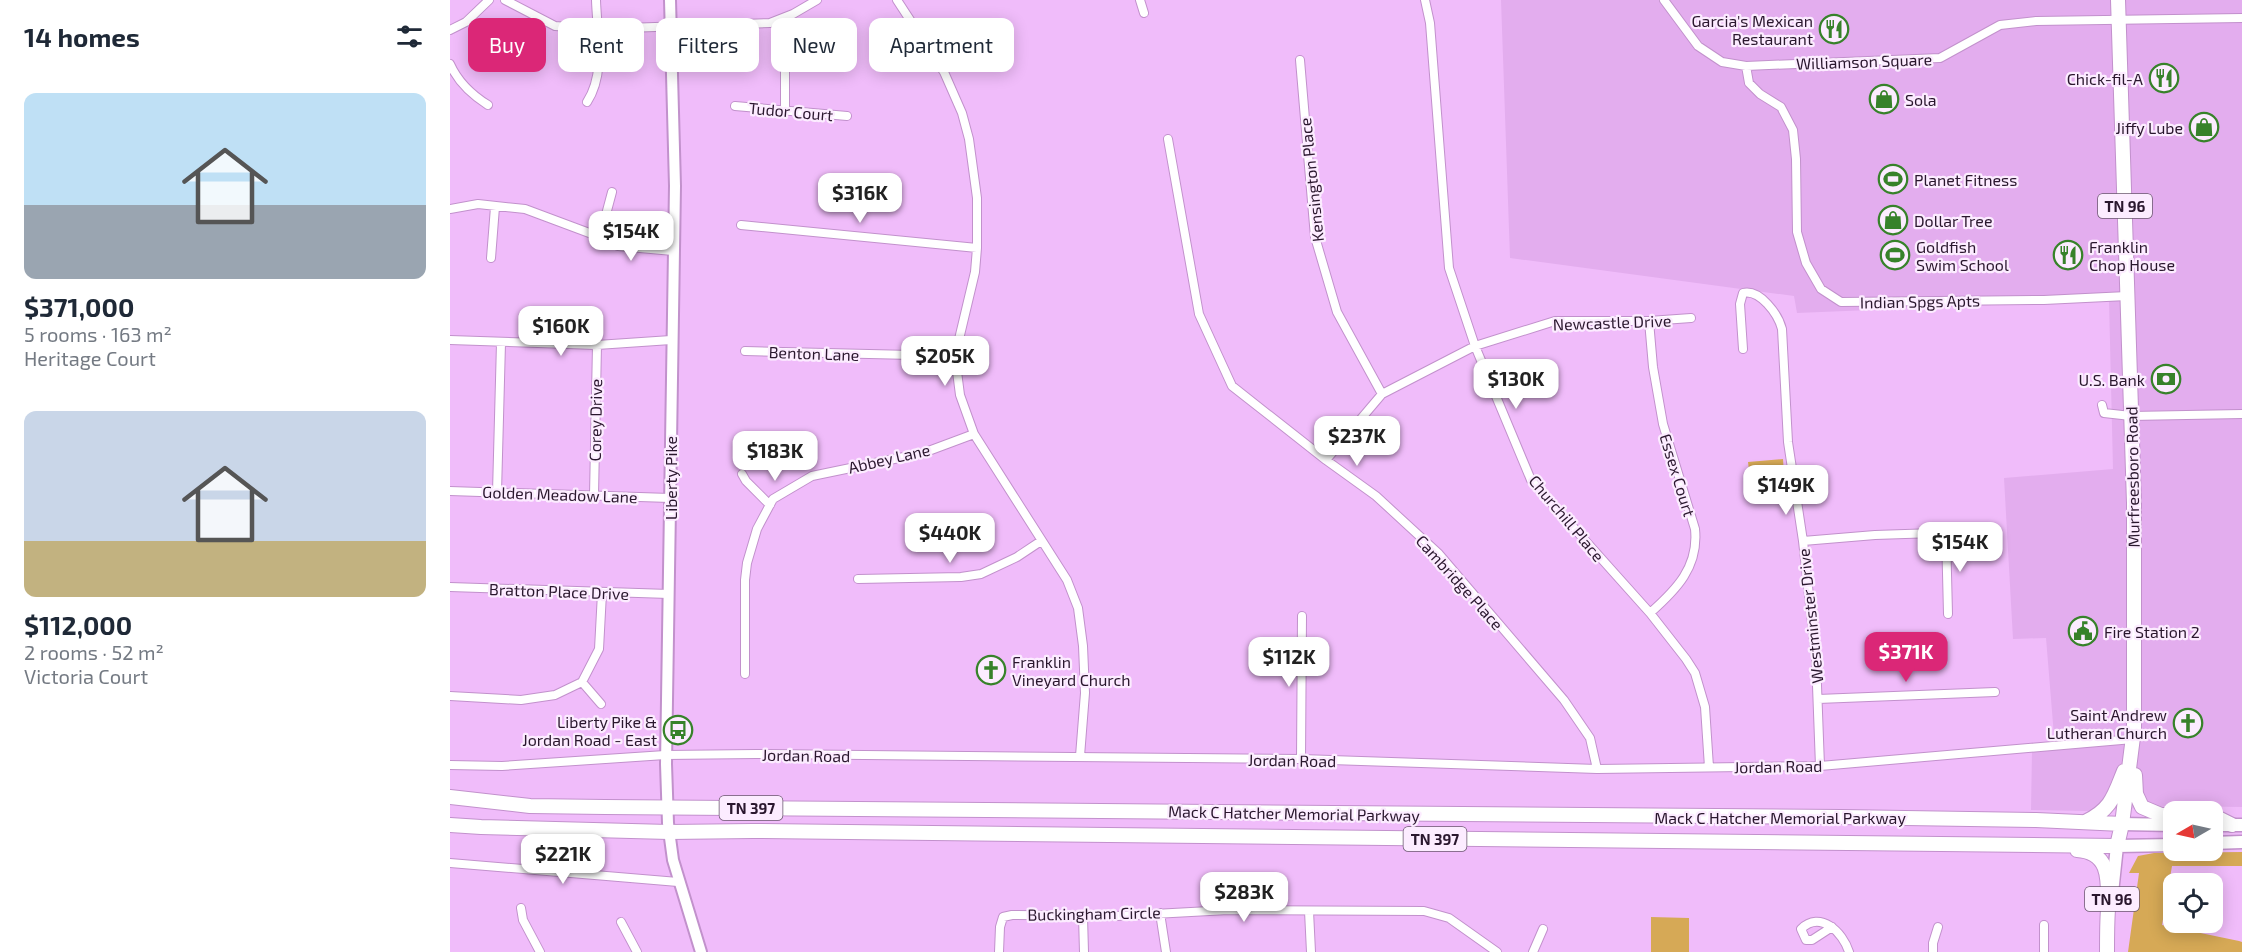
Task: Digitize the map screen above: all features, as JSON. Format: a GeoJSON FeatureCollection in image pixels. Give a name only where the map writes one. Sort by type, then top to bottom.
{"type":"FeatureCollection","features":[{"type":"Feature","properties":{"kind":"highway","name":"Murfreesboro Road"},"geometry":{"type":"LineString","coordinates":[[2117,846],[2133,745],[2134,503],[2118,0]]}},
{"type":"Feature","properties":{"kind":"highway"},"geometry":{"type":"LineString","coordinates":[[2133,745],[2136,794],[2142,807],[2163,815]]}},
{"type":"Feature","properties":{"kind":"highway"},"geometry":{"type":"LineString","coordinates":[[2084,822],[2101,814],[2112,802],[2133,745]]}},
{"type":"Feature","properties":{"kind":"highway","name":"Mack C Hatcher Memorial Parkway"},"geometry":{"type":"LineString","coordinates":[[450,797],[530,806],[1829,817],[2122,824]]}},
{"type":"Feature","properties":{"kind":"highway","name":"Mack C Hatcher Memorial Parkway"},"geometry":{"type":"LineString","coordinates":[[450,825],[669,832],[753,831],[2117,846]]}},
{"type":"Feature","properties":{"kind":"highway"},"geometry":{"type":"LineString","coordinates":[[1989,845],[1999,850],[2085,851],[2098,858],[2106,870],[2108,884],[2107,952]]}},
{"type":"Feature","properties":{"kind":"main road","name":"Mack C Hatcher Memorial Parkway"},"geometry":{"type":"LineString","coordinates":[[2122,824],[2163,825]]}},
{"type":"Feature","properties":{"kind":"main road"},"geometry":{"type":"LineString","coordinates":[[2223,843],[2242,842]]}},
{"type":"Feature","properties":{"kind":"main road","name":"Mack C Hatcher Memorial Parkway"},"geometry":{"type":"LineString","coordinates":[[2117,846],[2163,844]]}},
{"type":"Feature","properties":{"kind":"main road","name":"Murfreesboro Road"},"geometry":{"type":"LineString","coordinates":[[2107,952],[2117,846]]}},
{"type":"Feature","properties":{"kind":"street"},"geometry":{"type":"LineString","coordinates":[[450,30],[466,22],[489,0]]}},
{"type":"Feature","properties":{"kind":"street"},"geometry":{"type":"LineString","coordinates":[[505,0],[558,26]]}},
{"type":"Feature","properties":{"kind":"street"},"geometry":{"type":"LineString","coordinates":[[596,0],[597,18]]}},
{"type":"Feature","properties":{"kind":"street","name":"Liberty Pike"},"geometry":{"type":"LineString","coordinates":[[670,0],[671,18]]}},
{"type":"Feature","properties":{"kind":"street"},"geometry":{"type":"LineString","coordinates":[[784,18],[817,0]]}},
{"type":"Feature","properties":{"kind":"street"},"geometry":{"type":"LineString","coordinates":[[897,0],[940,64],[962,113],[969,139],[978,219],[977,248],[975,272],[955,356],[960,395],[974,434],[1067,580],[1078,608],[1083,646],[1085,693],[1080,756]]}},
{"type":"Feature","properties":{"kind":"street"},"geometry":{"type":"LineString","coordinates":[[1140,0],[1144,13]]}},
{"type":"Feature","properties":{"kind":"street","name":"Churchill Place"},"geometry":{"type":"LineString","coordinates":[[1425,0],[1430,23],[1449,268],[1475,346],[1531,480],[1650,613],[1695,674],[1705,707],[1709,767]]}},
{"type":"Feature","properties":{"kind":"street","name":"Williamson Square"},"geometry":{"type":"LineString","coordinates":[[1664,0],[1698,46],[1722,62],[1746,66],[1940,58],[2000,26],[2036,21],[2242,18]]}},
{"type":"Feature","properties":{"kind":"street","name":"Kensington Place"},"geometry":{"type":"LineString","coordinates":[[1300,60],[1315,237],[1337,312],[1382,394]]}},
{"type":"Feature","properties":{"kind":"street"},"geometry":{"type":"LineString","coordinates":[[450,64],[475,97],[488,105]]}},
{"type":"Feature","properties":{"kind":"street","name":"Indian Spgs Apts"},"geometry":{"type":"LineString","coordinates":[[1746,66],[1749,83],[1760,94],[1780,107],[1793,130],[1796,159],[1797,231],[1806,263],[1821,289],[1841,302],[2044,300],[2127,296]]}},
{"type":"Feature","properties":{"kind":"street"},"geometry":{"type":"LineString","coordinates":[[587,102],[594,92],[598,72]]}},
{"type":"Feature","properties":{"kind":"street","name":"Liberty Pike"},"geometry":{"type":"LineString","coordinates":[[673,72],[674,236],[665,756],[669,832],[678,882],[701,952]]}},
{"type":"Feature","properties":{"kind":"street"},"geometry":{"type":"LineString","coordinates":[[784,72],[785,110]]}},
{"type":"Feature","properties":{"kind":"street","name":"Tudor Court"},"geometry":{"type":"LineString","coordinates":[[735,106],[847,116]]}},
{"type":"Feature","properties":{"kind":"street","name":"Cambridge Place"},"geometry":{"type":"LineString","coordinates":[[1168,139],[1199,314],[1232,386],[1376,496],[1439,554],[1564,700],[1590,738],[1597,769]]}},
{"type":"Feature","properties":{"kind":"street"},"geometry":{"type":"LineString","coordinates":[[600,237],[612,192]]}},
{"type":"Feature","properties":{"kind":"street"},"geometry":{"type":"LineString","coordinates":[[450,209],[478,204],[525,209],[624,248],[673,251]]}},
{"type":"Feature","properties":{"kind":"street"},"geometry":{"type":"LineString","coordinates":[[491,258],[495,207]]}},
{"type":"Feature","properties":{"kind":"street"},"geometry":{"type":"LineString","coordinates":[[741,225],[977,248]]}},
{"type":"Feature","properties":{"kind":"street"},"geometry":{"type":"LineString","coordinates":[[600,237],[633,234],[674,236]]}},
{"type":"Feature","properties":{"kind":"street","name":"Westminster Drive"},"geometry":{"type":"LineString","coordinates":[[1743,349],[1740,304],[1743,293],[1748,292],[1754,294],[1772,310],[1780,320],[1782,329],[1788,442],[1803,541],[1816,659],[1820,766]]}},
{"type":"Feature","properties":{"kind":"street","name":"Newcastle Drive"},"geometry":{"type":"LineString","coordinates":[[1326,460],[1382,394],[1475,346],[1555,321],[1649,321],[1691,318]]}},
{"type":"Feature","properties":{"kind":"street","name":"Essex Court"},"geometry":{"type":"LineString","coordinates":[[1649,321],[1653,367],[1663,424],[1695,529],[1692,561],[1684,578],[1650,613]]}},
{"type":"Feature","properties":{"kind":"street"},"geometry":{"type":"LineString","coordinates":[[450,340],[597,345],[671,339]]}},
{"type":"Feature","properties":{"kind":"street"},"geometry":{"type":"LineString","coordinates":[[497,492],[501,343]]}},
{"type":"Feature","properties":{"kind":"street","name":"Corey Drive"},"geometry":{"type":"LineString","coordinates":[[594,495],[597,345]]}},
{"type":"Feature","properties":{"kind":"street","name":"Benton Lane"},"geometry":{"type":"LineString","coordinates":[[745,351],[955,356]]}},
{"type":"Feature","properties":{"kind":"street"},"geometry":{"type":"LineString","coordinates":[[2102,405],[2104,413],[2131,416],[2242,414]]}},
{"type":"Feature","properties":{"kind":"street","name":"Abbey Lane"},"geometry":{"type":"LineString","coordinates":[[745,674],[747,563],[758,529],[772,499],[812,476],[923,453],[974,434]]}},
{"type":"Feature","properties":{"kind":"street"},"geometry":{"type":"LineString","coordinates":[[742,474],[770,505]]}},
{"type":"Feature","properties":{"kind":"street","name":"Golden Meadow Lane"},"geometry":{"type":"LineString","coordinates":[[450,491],[670,498]]}},
{"type":"Feature","properties":{"kind":"street"},"geometry":{"type":"LineString","coordinates":[[1803,541],[1839,537],[1996,531]]}},
{"type":"Feature","properties":{"kind":"street"},"geometry":{"type":"LineString","coordinates":[[1946,533],[1948,614]]}},
{"type":"Feature","properties":{"kind":"street"},"geometry":{"type":"LineString","coordinates":[[858,579],[960,577],[981,574],[1017,557],[1041,541]]}},
{"type":"Feature","properties":{"kind":"street","name":"Bratton Place Drive"},"geometry":{"type":"LineString","coordinates":[[450,587],[669,594]]}},
{"type":"Feature","properties":{"kind":"street"},"geometry":{"type":"LineString","coordinates":[[450,696],[521,700],[555,695],[582,682],[599,649],[602,593]]}},
{"type":"Feature","properties":{"kind":"street"},"geometry":{"type":"LineString","coordinates":[[1301,759],[1302,616]]}},
{"type":"Feature","properties":{"kind":"street"},"geometry":{"type":"LineString","coordinates":[[582,682],[601,704]]}},
{"type":"Feature","properties":{"kind":"street"},"geometry":{"type":"LineString","coordinates":[[1818,699],[1995,692]]}},
{"type":"Feature","properties":{"kind":"street","name":"Jordan Road"},"geometry":{"type":"LineString","coordinates":[[450,765],[502,766],[665,756],[756,754],[1301,759],[1597,769],[1820,766],[2133,745]]}},
{"type":"Feature","properties":{"kind":"street"},"geometry":{"type":"LineString","coordinates":[[450,862],[678,882]]}},
{"type":"Feature","properties":{"kind":"street"},"geometry":{"type":"LineString","coordinates":[[521,908],[523,920],[540,952]]}},
{"type":"Feature","properties":{"kind":"street","name":"Buckingham Circle"},"geometry":{"type":"LineString","coordinates":[[999,952],[1002,917],[1012,915],[1083,916],[1228,910],[1388,909],[1424,911],[1449,918],[1497,952]]}},
{"type":"Feature","properties":{"kind":"street"},"geometry":{"type":"LineString","coordinates":[[1310,911],[1311,952]]}},
{"type":"Feature","properties":{"kind":"street"},"geometry":{"type":"LineString","coordinates":[[1160,913],[1166,952]]}},
{"type":"Feature","properties":{"kind":"street"},"geometry":{"type":"LineString","coordinates":[[1083,916],[1084,952]]}},
{"type":"Feature","properties":{"kind":"street"},"geometry":{"type":"LineString","coordinates":[[621,922],[637,952]]}},
{"type":"Feature","properties":{"kind":"street"},"geometry":{"type":"LineString","coordinates":[[2044,925],[2044,952]]}},
{"type":"Feature","properties":{"kind":"street"},"geometry":{"type":"LineString","coordinates":[[1832,927],[1841,934],[1849,952]]}},
{"type":"Feature","properties":{"kind":"street"},"geometry":{"type":"LineString","coordinates":[[1933,952],[1938,927]]}},
{"type":"Feature","properties":{"kind":"street"},"geometry":{"type":"LineString","coordinates":[[1533,952],[1543,929]]}},
{"type":"Feature","properties":{"kind":"shaded area"},"geometry":{"type":"Polygon","coordinates":[[[1501,0],[2242,0],[2242,807],[2223,807],[2223,801],[2163,801],[2163,807],[2086,811],[2031,810],[2032,751],[2055,748],[2046,638],[2013,639],[2004,478],[2113,469],[2109,300],[1797,313],[1794,296],[1510,258],[1501,0]]]}},
{"type":"Feature","properties":{"kind":"shaded area"},"geometry":{"type":"Polygon","coordinates":[[[1783,459],[1784,474],[1750,478],[1748,462],[1783,459]]]}},
{"type":"Feature","properties":{"kind":"shaded area"},"geometry":{"type":"Polygon","coordinates":[[[2223,852],[2242,852],[2242,866],[2172,866],[2171,873],[2163,873],[2163,933],[2200,933],[2242,942],[2242,952],[2128,952],[2139,873],[2129,873],[2138,856],[2163,853],[2163,861],[2223,861],[2223,852]]]}},
{"type":"Feature","properties":{"kind":"shaded area"},"geometry":{"type":"Polygon","coordinates":[[[1651,917],[1689,918],[1689,952],[1651,952],[1651,917]]]}},
{"type":"Feature","properties":{"kind":"place","name":"Garcia's Mexican Restaurant"},"geometry":{"type":"Point","coordinates":[1834,29]}},
{"type":"Feature","properties":{"kind":"place","name":"Chick-fil-A"},"geometry":{"type":"Point","coordinates":[2164,78]}},
{"type":"Feature","properties":{"kind":"place","name":"Sola"},"geometry":{"type":"Point","coordinates":[1884,99]}},
{"type":"Feature","properties":{"kind":"place","name":"Jiffy Lube"},"geometry":{"type":"Point","coordinates":[2204,127]}},
{"type":"Feature","properties":{"kind":"place","name":"Planet Fitness"},"geometry":{"type":"Point","coordinates":[1893,179]}},
{"type":"Feature","properties":{"kind":"place","name":"Dollar Tree"},"geometry":{"type":"Point","coordinates":[1893,220]}},
{"type":"Feature","properties":{"kind":"place","name":"Goldfish Swim School"},"geometry":{"type":"Point","coordinates":[1895,255]}},
{"type":"Feature","properties":{"kind":"place","name":"Franklin Chop House"},"geometry":{"type":"Point","coordinates":[2068,255]}},
{"type":"Feature","properties":{"kind":"place","name":"U.S. Bank"},"geometry":{"type":"Point","coordinates":[2166,379]}},
{"type":"Feature","properties":{"kind":"place","name":"Fire Station 2"},"geometry":{"type":"Point","coordinates":[2083,631]}},
{"type":"Feature","properties":{"kind":"place","name":"Franklin Vineyard Church"},"geometry":{"type":"Point","coordinates":[991,670]}},
{"type":"Feature","properties":{"kind":"place","name":"Saint Andrew Lutheran Church"},"geometry":{"type":"Point","coordinates":[2188,723]}},
{"type":"Feature","properties":{"kind":"place","name":"Liberty Pike & Jordan Road - East"},"geometry":{"type":"Point","coordinates":[678,730]}}]}
